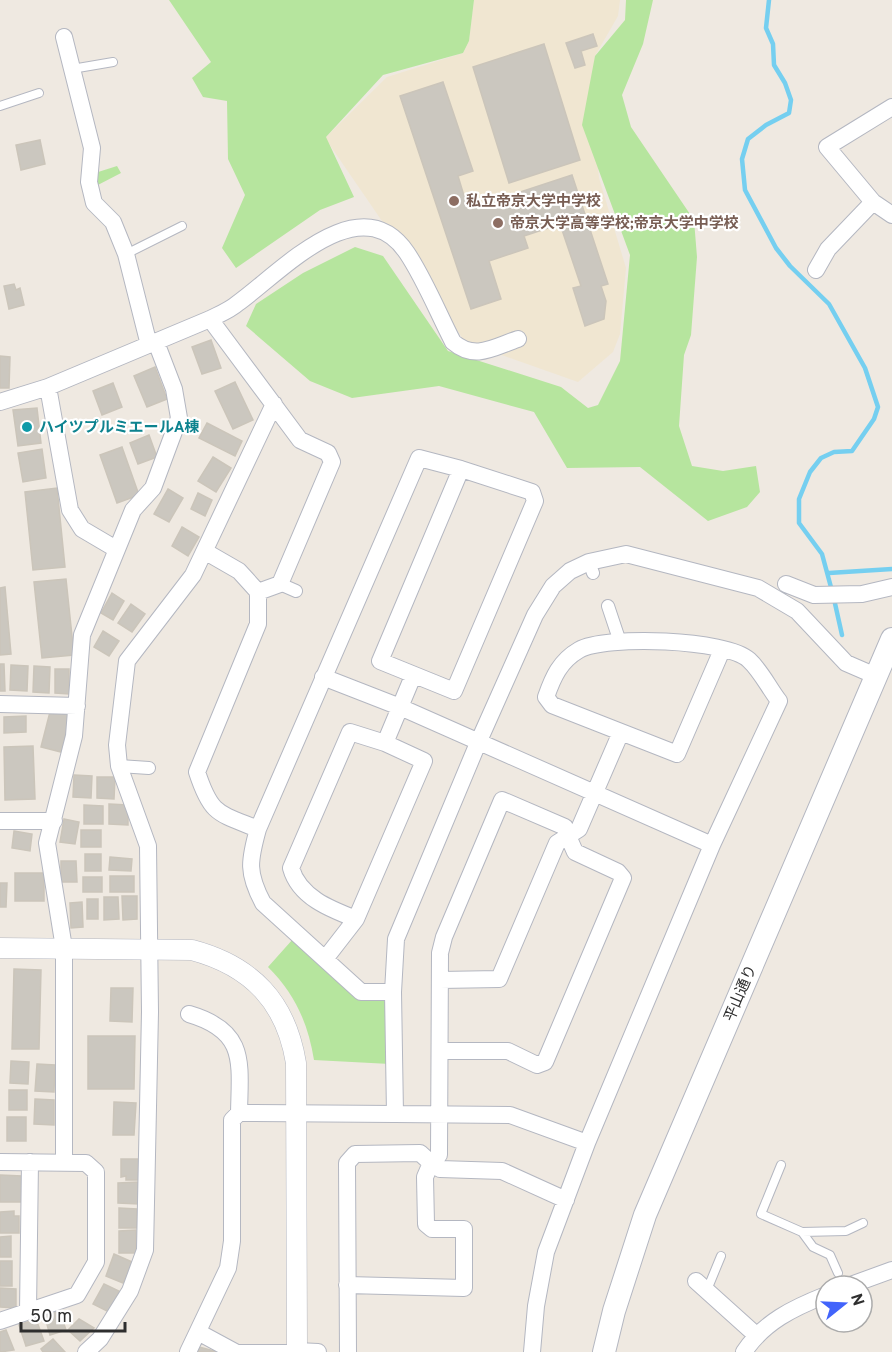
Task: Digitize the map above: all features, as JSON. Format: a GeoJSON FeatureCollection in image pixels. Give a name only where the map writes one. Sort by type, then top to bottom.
{"type":"FeatureCollection","features":[{"type":"Feature","properties":{"kind":"main road","name":"平山通り"},"geometry":{"type":"LineString","coordinates":[[604,1352],[614,1311],[645,1215],[892,639]]}},
{"type":"Feature","properties":{"kind":"street"},"geometry":{"type":"LineString","coordinates":[[64,37],[92,148],[89,182],[94,203],[113,222],[126,254],[153,344],[174,389],[179,418],[153,488],[133,510],[82,635],[74,736],[47,843],[64,948],[64,1162]]}},
{"type":"Feature","properties":{"kind":"street"},"geometry":{"type":"LineString","coordinates":[[892,107],[827,147],[873,202],[892,215]]}},
{"type":"Feature","properties":{"kind":"street"},"geometry":{"type":"LineString","coordinates":[[816,270],[828,249],[873,202]]}},
{"type":"Feature","properties":{"kind":"street"},"geometry":{"type":"LineString","coordinates":[[0,402],[48,387],[153,344],[236,305],[326,236],[346,228],[371,228],[394,239],[406,252],[453,342],[463,350],[471,353],[518,339]]}},
{"type":"Feature","properties":{"kind":"street"},"geometry":{"type":"LineString","coordinates":[[210,318],[300,440],[328,453],[332,462],[280,584]]}},
{"type":"Feature","properties":{"kind":"street"},"geometry":{"type":"LineString","coordinates":[[48,387],[70,510],[82,529],[116,549]]}},
{"type":"Feature","properties":{"kind":"street"},"geometry":{"type":"LineString","coordinates":[[86,1352],[100,1339],[130,1291],[145,1250],[150,1012],[148,846],[119,766],[117,745],[127,661],[193,575],[206,552],[274,404]]}},
{"type":"Feature","properties":{"kind":"street"},"geometry":{"type":"LineString","coordinates":[[393,992],[361,992],[263,903],[254,885],[250,858],[258,829],[323,677],[345,612],[419,458],[461,469],[532,492],[535,501],[454,691],[380,661],[461,469]]}},
{"type":"Feature","properties":{"kind":"street"},"geometry":{"type":"LineString","coordinates":[[206,552],[239,571],[258,592],[258,624],[191,772],[206,799],[221,814],[258,829]]}},
{"type":"Feature","properties":{"kind":"street"},"geometry":{"type":"LineString","coordinates":[[395,1114],[393,992],[396,939],[478,743],[543,599],[561,579],[626,554],[758,588],[797,611],[846,663],[876,676]]}},
{"type":"Feature","properties":{"kind":"street"},"geometry":{"type":"LineString","coordinates":[[258,592],[280,584],[296,591]]}},
{"type":"Feature","properties":{"kind":"street"},"geometry":{"type":"LineString","coordinates":[[786,584],[814,595],[862,594],[892,587]]}},
{"type":"Feature","properties":{"kind":"street"},"geometry":{"type":"LineString","coordinates":[[608,606],[620,642]]}},
{"type":"Feature","properties":{"kind":"street"},"geometry":{"type":"LineString","coordinates":[[532,1352],[536,1306],[546,1252],[587,1143],[712,845],[779,701],[748,658],[723,650],[681,641],[620,642],[589,646],[563,661],[553,677],[546,697],[552,705],[677,754],[723,650]]}},
{"type":"Feature","properties":{"kind":"street"},"geometry":{"type":"LineString","coordinates":[[385,743],[413,676]]}},
{"type":"Feature","properties":{"kind":"street"},"geometry":{"type":"LineString","coordinates":[[323,677],[400,707],[712,845]]}},
{"type":"Feature","properties":{"kind":"street"},"geometry":{"type":"LineString","coordinates":[[0,704],[77,706]]}},
{"type":"Feature","properties":{"kind":"street"},"geometry":{"type":"LineString","coordinates":[[325,959],[356,919],[424,761],[385,743],[350,732],[291,867],[294,880],[324,907],[356,919]]}},
{"type":"Feature","properties":{"kind":"street"},"geometry":{"type":"LineString","coordinates":[[440,980],[500,979],[557,843],[579,829],[621,732]]}},
{"type":"Feature","properties":{"kind":"street"},"geometry":{"type":"LineString","coordinates":[[119,766],[149,768]]}},
{"type":"Feature","properties":{"kind":"street"},"geometry":{"type":"LineString","coordinates":[[347,1285],[464,1288],[464,1229],[432,1229],[426,1224],[425,1177],[431,1163],[439,1155],[440,980],[444,937],[502,800],[565,826],[574,852],[618,872],[623,878],[545,1062],[537,1065],[508,1052],[440,1052]]}},
{"type":"Feature","properties":{"kind":"street"},"geometry":{"type":"LineString","coordinates":[[0,820],[54,821]]}},
{"type":"Feature","properties":{"kind":"street"},"geometry":{"type":"LineString","coordinates":[[0,948],[192,950],[216,957],[256,982],[282,1016],[292,1041],[296,1063],[297,1351]]}},
{"type":"Feature","properties":{"kind":"street"},"geometry":{"type":"LineString","coordinates":[[188,1352],[228,1269],[232,1241],[232,1120],[239,1113],[240,1056],[233,1040],[209,1020],[189,1014]]}},
{"type":"Feature","properties":{"kind":"street"},"geometry":{"type":"LineString","coordinates":[[239,1113],[510,1115],[587,1143]]}},
{"type":"Feature","properties":{"kind":"street"},"geometry":{"type":"LineString","coordinates":[[348,1352],[347,1163],[355,1154],[420,1154],[440,1169],[502,1171],[566,1200]]}},
{"type":"Feature","properties":{"kind":"street"},"geometry":{"type":"LineString","coordinates":[[0,1162],[86,1163],[96,1172],[96,1262],[77,1295],[0,1321]]}},
{"type":"Feature","properties":{"kind":"street"},"geometry":{"type":"LineString","coordinates":[[28,1311],[30,1162]]}},
{"type":"Feature","properties":{"kind":"street"},"geometry":{"type":"LineString","coordinates":[[874,1274],[892,1270]]}},
{"type":"Feature","properties":{"kind":"street"},"geometry":{"type":"LineString","coordinates":[[701,1286],[756,1335]]}},
{"type":"Feature","properties":{"kind":"street"},"geometry":{"type":"LineString","coordinates":[[744,1352],[756,1335],[800,1305],[814,1300]]}},
{"type":"Feature","properties":{"kind":"street"},"geometry":{"type":"LineString","coordinates":[[198,1332],[235,1351],[318,1352]]}},
{"type":"Feature","properties":{"kind":"lane"},"geometry":{"type":"LineString","coordinates":[[72,69],[113,62]]}},
{"type":"Feature","properties":{"kind":"lane"},"geometry":{"type":"LineString","coordinates":[[0,106],[39,93]]}},
{"type":"Feature","properties":{"kind":"lane"},"geometry":{"type":"LineString","coordinates":[[126,254],[182,226]]}},
{"type":"Feature","properties":{"kind":"lane"},"geometry":{"type":"LineString","coordinates":[[781,1165],[761,1214],[802,1232],[846,1231],[863,1223]]}},
{"type":"Feature","properties":{"kind":"lane"},"geometry":{"type":"LineString","coordinates":[[802,1232],[813,1247],[830,1255],[840,1274]]}},
{"type":"Feature","properties":{"kind":"lane"},"geometry":{"type":"LineString","coordinates":[[701,1286],[721,1256]]}},
{"type":"Feature","properties":{"kind":"shaded area","name":"帝京大学高等学校;帝京大学中学校"},"geometry":{"type":"Polygon","coordinates":[[[474,0],[620,0],[618,16],[595,56],[591,97],[599,178],[626,268],[620,334],[613,352],[578,382],[465,342],[325,138],[387,77],[463,53],[469,41],[474,0]]]}},
{"type":"Feature","properties":{"kind":"green space"},"geometry":{"type":"Polygon","coordinates":[[[169,0],[474,0],[469,41],[463,53],[383,75],[326,137],[354,197],[320,210],[236,268],[222,248],[245,195],[228,159],[227,101],[203,97],[192,78],[211,62],[169,0]]]}},
{"type":"Feature","properties":{"kind":"green space"},"geometry":{"type":"Polygon","coordinates":[[[626,0],[653,0],[643,44],[622,95],[631,127],[694,220],[697,257],[691,335],[684,355],[679,426],[692,466],[723,471],[756,466],[760,492],[747,507],[708,521],[640,467],[567,468],[534,412],[439,386],[352,398],[310,381],[246,326],[256,304],[303,273],[355,247],[383,256],[448,351],[561,387],[588,408],[598,405],[620,361],[630,255],[582,125],[595,56],[625,20],[626,0]]]}},
{"type":"Feature","properties":{"kind":"green space"},"geometry":{"type":"Polygon","coordinates":[[[117,166],[121,173],[94,187],[95,173],[117,166]]]}},
{"type":"Feature","properties":{"kind":"green space"},"geometry":{"type":"Polygon","coordinates":[[[293,939],[382,999],[390,1007],[390,1064],[314,1060],[299,1010],[286,988],[268,967],[293,939]]]}},
{"type":"Feature","properties":{"kind":"building"},"geometry":{"type":"Polygon","coordinates":[[[593,34],[597,46],[581,51],[585,65],[575,68],[566,43],[593,34]]]}},
{"type":"Feature","properties":{"kind":"building"},"geometry":{"type":"Polygon","coordinates":[[[544,44],[580,160],[509,183],[473,67],[544,44]]]}},
{"type":"Feature","properties":{"kind":"building"},"geometry":{"type":"Polygon","coordinates":[[[443,82],[473,171],[458,176],[468,209],[572,175],[608,284],[601,286],[606,301],[604,319],[585,326],[573,288],[581,286],[560,224],[524,236],[528,248],[489,261],[501,299],[471,309],[400,96],[443,82]]]}},
{"type":"Feature","properties":{"kind":"building"},"geometry":{"type":"Polygon","coordinates":[[[40,140],[45,164],[21,170],[16,145],[40,140]]]}},
{"type":"Feature","properties":{"kind":"building"},"geometry":{"type":"Polygon","coordinates":[[[14,284],[16,290],[20,288],[24,305],[9,309],[4,286],[14,284]]]}},
{"type":"Feature","properties":{"kind":"building"},"geometry":{"type":"Polygon","coordinates":[[[211,340],[221,368],[202,374],[192,347],[211,340]]]}},
{"type":"Feature","properties":{"kind":"building"},"geometry":{"type":"Polygon","coordinates":[[[0,356],[10,357],[9,388],[0,388],[0,356]]]}},
{"type":"Feature","properties":{"kind":"building"},"geometry":{"type":"Polygon","coordinates":[[[155,367],[167,399],[147,407],[134,376],[155,367]]]}},
{"type":"Feature","properties":{"kind":"building"},"geometry":{"type":"Polygon","coordinates":[[[235,382],[253,420],[233,429],[215,391],[235,382]]]}},
{"type":"Feature","properties":{"kind":"building"},"geometry":{"type":"Polygon","coordinates":[[[113,383],[122,407],[102,415],[93,391],[113,383]]]}},
{"type":"Feature","properties":{"kind":"building","name":"ハイツプルミエールA棟"},"geometry":{"type":"Polygon","coordinates":[[[37,408],[41,443],[18,446],[13,410],[37,408]]]}},
{"type":"Feature","properties":{"kind":"building"},"geometry":{"type":"Polygon","coordinates":[[[207,423],[242,441],[235,456],[199,438],[207,423]]]}},
{"type":"Feature","properties":{"kind":"building"},"geometry":{"type":"Polygon","coordinates":[[[149,435],[157,457],[138,464],[130,443],[149,435]]]}},
{"type":"Feature","properties":{"kind":"building"},"geometry":{"type":"Polygon","coordinates":[[[122,447],[139,495],[117,503],[100,455],[122,447]]]}},
{"type":"Feature","properties":{"kind":"building"},"geometry":{"type":"Polygon","coordinates":[[[42,449],[46,478],[23,482],[18,453],[42,449]]]}},
{"type":"Feature","properties":{"kind":"building"},"geometry":{"type":"Polygon","coordinates":[[[213,457],[231,468],[216,492],[198,481],[213,457]]]}},
{"type":"Feature","properties":{"kind":"building"},"geometry":{"type":"Polygon","coordinates":[[[57,488],[65,567],[33,570],[25,492],[57,488]]]}},
{"type":"Feature","properties":{"kind":"building"},"geometry":{"type":"Polygon","coordinates":[[[168,489],[183,498],[169,522],[154,514],[168,489]]]}},
{"type":"Feature","properties":{"kind":"building"},"geometry":{"type":"Polygon","coordinates":[[[198,493],[212,500],[205,516],[191,509],[198,493]]]}},
{"type":"Feature","properties":{"kind":"building"},"geometry":{"type":"Polygon","coordinates":[[[182,527],[199,537],[188,556],[172,546],[182,527]]]}},
{"type":"Feature","properties":{"kind":"building"},"geometry":{"type":"Polygon","coordinates":[[[66,579],[74,655],[42,658],[34,582],[66,579]]]}},
{"type":"Feature","properties":{"kind":"building"},"geometry":{"type":"Polygon","coordinates":[[[5,587],[11,654],[0,655],[0,588],[5,587]]]}},
{"type":"Feature","properties":{"kind":"building"},"geometry":{"type":"Polygon","coordinates":[[[112,593],[124,601],[113,620],[101,613],[112,593]]]}},
{"type":"Feature","properties":{"kind":"building"},"geometry":{"type":"Polygon","coordinates":[[[131,604],[145,614],[132,632],[118,623],[131,604]]]}},
{"type":"Feature","properties":{"kind":"building"},"geometry":{"type":"Polygon","coordinates":[[[103,631],[119,641],[109,656],[94,647],[103,631]]]}},
{"type":"Feature","properties":{"kind":"building"},"geometry":{"type":"Polygon","coordinates":[[[0,664],[4,664],[5,691],[0,691],[0,664]]]}},
{"type":"Feature","properties":{"kind":"building"},"geometry":{"type":"Polygon","coordinates":[[[11,665],[28,666],[27,691],[10,690],[11,665]]]}},
{"type":"Feature","properties":{"kind":"building"},"geometry":{"type":"Polygon","coordinates":[[[34,666],[50,667],[49,693],[33,692],[34,666]]]}},
{"type":"Feature","properties":{"kind":"building"},"geometry":{"type":"Polygon","coordinates":[[[55,669],[69,669],[69,694],[55,693],[55,669]]]}},
{"type":"Feature","properties":{"kind":"building"},"geometry":{"type":"Polygon","coordinates":[[[51,708],[71,714],[61,752],[41,747],[51,708]]]}},
{"type":"Feature","properties":{"kind":"building"},"geometry":{"type":"Polygon","coordinates":[[[26,716],[26,732],[4,733],[4,717],[26,716]]]}},
{"type":"Feature","properties":{"kind":"building"},"geometry":{"type":"Polygon","coordinates":[[[33,746],[35,799],[5,800],[4,747],[33,746]]]}},
{"type":"Feature","properties":{"kind":"building"},"geometry":{"type":"Polygon","coordinates":[[[74,775],[92,776],[91,798],[73,797],[74,775]]]}},
{"type":"Feature","properties":{"kind":"building"},"geometry":{"type":"Polygon","coordinates":[[[97,777],[115,777],[114,799],[97,798],[97,777]]]}},
{"type":"Feature","properties":{"kind":"building"},"geometry":{"type":"Polygon","coordinates":[[[109,804],[128,805],[128,825],[109,824],[109,804]]]}},
{"type":"Feature","properties":{"kind":"building"},"geometry":{"type":"Polygon","coordinates":[[[84,805],[103,806],[103,824],[84,824],[84,805]]]}},
{"type":"Feature","properties":{"kind":"building"},"geometry":{"type":"Polygon","coordinates":[[[64,819],[79,822],[75,844],[60,842],[64,819]]]}},
{"type":"Feature","properties":{"kind":"building"},"geometry":{"type":"Polygon","coordinates":[[[81,830],[101,830],[101,847],[81,847],[81,830]]]}},
{"type":"Feature","properties":{"kind":"building"},"geometry":{"type":"Polygon","coordinates":[[[14,831],[32,834],[30,851],[12,848],[14,831]]]}},
{"type":"Feature","properties":{"kind":"building"},"geometry":{"type":"Polygon","coordinates":[[[85,854],[101,854],[101,871],[85,871],[85,854]]]}},
{"type":"Feature","properties":{"kind":"building"},"geometry":{"type":"Polygon","coordinates":[[[110,857],[132,859],[131,871],[109,870],[110,857]]]}},
{"type":"Feature","properties":{"kind":"building"},"geometry":{"type":"Polygon","coordinates":[[[61,861],[76,861],[77,882],[61,882],[61,861]]]}},
{"type":"Feature","properties":{"kind":"building"},"geometry":{"type":"Polygon","coordinates":[[[15,873],[44,873],[44,901],[15,901],[15,873]]]}},
{"type":"Feature","properties":{"kind":"building"},"geometry":{"type":"Polygon","coordinates":[[[110,876],[134,876],[134,892],[110,892],[110,876]]]}},
{"type":"Feature","properties":{"kind":"building"},"geometry":{"type":"Polygon","coordinates":[[[83,877],[102,877],[102,892],[83,892],[83,877]]]}},
{"type":"Feature","properties":{"kind":"building"},"geometry":{"type":"Polygon","coordinates":[[[0,883],[7,883],[6,907],[0,907],[0,883]]]}},
{"type":"Feature","properties":{"kind":"building"},"geometry":{"type":"Polygon","coordinates":[[[122,896],[137,896],[137,919],[123,920],[122,896]]]}},
{"type":"Feature","properties":{"kind":"building"},"geometry":{"type":"Polygon","coordinates":[[[104,897],[118,897],[119,919],[104,920],[104,897]]]}},
{"type":"Feature","properties":{"kind":"building"},"geometry":{"type":"Polygon","coordinates":[[[87,899],[98,899],[98,919],[87,919],[87,899]]]}},
{"type":"Feature","properties":{"kind":"building"},"geometry":{"type":"Polygon","coordinates":[[[82,902],[83,927],[71,928],[70,903],[82,902]]]}},
{"type":"Feature","properties":{"kind":"building"},"geometry":{"type":"Polygon","coordinates":[[[14,969],[41,970],[39,1049],[12,1049],[14,969]]]}},
{"type":"Feature","properties":{"kind":"building"},"geometry":{"type":"Polygon","coordinates":[[[111,988],[133,988],[132,1022],[110,1021],[111,988]]]}},
{"type":"Feature","properties":{"kind":"building"},"geometry":{"type":"Polygon","coordinates":[[[88,1036],[135,1036],[134,1089],[88,1089],[88,1036]]]}},
{"type":"Feature","properties":{"kind":"building"},"geometry":{"type":"Polygon","coordinates":[[[11,1061],[29,1062],[28,1084],[10,1083],[11,1061]]]}},
{"type":"Feature","properties":{"kind":"building"},"geometry":{"type":"Polygon","coordinates":[[[37,1064],[55,1065],[54,1092],[35,1091],[37,1064]]]}},
{"type":"Feature","properties":{"kind":"building"},"geometry":{"type":"Polygon","coordinates":[[[9,1090],[27,1090],[27,1110],[9,1110],[9,1090]]]}},
{"type":"Feature","properties":{"kind":"building"},"geometry":{"type":"Polygon","coordinates":[[[35,1099],[54,1100],[54,1125],[34,1124],[35,1099]]]}},
{"type":"Feature","properties":{"kind":"building"},"geometry":{"type":"Polygon","coordinates":[[[114,1102],[136,1103],[134,1135],[113,1135],[114,1102]]]}},
{"type":"Feature","properties":{"kind":"building"},"geometry":{"type":"Polygon","coordinates":[[[7,1117],[26,1117],[26,1141],[7,1141],[7,1117]]]}},
{"type":"Feature","properties":{"kind":"building"},"geometry":{"type":"Polygon","coordinates":[[[121,1159],[139,1159],[139,1180],[126,1180],[126,1176],[121,1177],[121,1159]]]}},
{"type":"Feature","properties":{"kind":"building"},"geometry":{"type":"Polygon","coordinates":[[[0,1175],[22,1176],[22,1202],[0,1202],[0,1175]]]}},
{"type":"Feature","properties":{"kind":"building"},"geometry":{"type":"Polygon","coordinates":[[[139,1182],[139,1204],[118,1203],[118,1183],[139,1182]]]}},
{"type":"Feature","properties":{"kind":"building"},"geometry":{"type":"Polygon","coordinates":[[[119,1208],[137,1209],[137,1228],[119,1228],[119,1208]]]}},
{"type":"Feature","properties":{"kind":"building"},"geometry":{"type":"Polygon","coordinates":[[[14,1211],[14,1216],[19,1216],[19,1233],[0,1233],[0,1212],[14,1211]]]}},
{"type":"Feature","properties":{"kind":"building"},"geometry":{"type":"Polygon","coordinates":[[[136,1230],[136,1253],[119,1253],[119,1231],[136,1230]]]}},
{"type":"Feature","properties":{"kind":"building"},"geometry":{"type":"Polygon","coordinates":[[[11,1236],[11,1257],[0,1257],[0,1237],[11,1236]]]}},
{"type":"Feature","properties":{"kind":"building"},"geometry":{"type":"Polygon","coordinates":[[[114,1254],[132,1262],[123,1283],[106,1276],[114,1254]]]}},
{"type":"Feature","properties":{"kind":"building"},"geometry":{"type":"Polygon","coordinates":[[[0,1261],[12,1261],[12,1286],[0,1286],[0,1261]]]}},
{"type":"Feature","properties":{"kind":"building"},"geometry":{"type":"Polygon","coordinates":[[[104,1284],[119,1291],[109,1312],[93,1304],[104,1284]]]}},
{"type":"Feature","properties":{"kind":"building"},"geometry":{"type":"Polygon","coordinates":[[[0,1288],[16,1289],[16,1308],[0,1307],[0,1288]]]}},
{"type":"Feature","properties":{"kind":"building"},"geometry":{"type":"Polygon","coordinates":[[[59,1309],[66,1330],[50,1335],[44,1314],[59,1309]]]}},
{"type":"Feature","properties":{"kind":"building"},"geometry":{"type":"Polygon","coordinates":[[[36,1319],[44,1341],[26,1346],[19,1325],[36,1319]]]}},
{"type":"Feature","properties":{"kind":"building"},"geometry":{"type":"Polygon","coordinates":[[[79,1319],[94,1328],[80,1341],[68,1330],[79,1319]]]}},
{"type":"Feature","properties":{"kind":"building"},"geometry":{"type":"Polygon","coordinates":[[[6,1330],[14,1350],[0,1352],[0,1332],[6,1330]]]}},
{"type":"Feature","properties":{"kind":"building"},"geometry":{"type":"Polygon","coordinates":[[[53,1339],[65,1352],[43,1352],[41,1349],[53,1339]]]}},
{"type":"Feature","properties":{"kind":"building"},"geometry":{"type":"Polygon","coordinates":[[[199,1347],[218,1352],[198,1352],[199,1347]]]}},
{"type":"Feature","properties":{"kind":"waterway"},"geometry":{"type":"LineString","coordinates":[[769,0],[766,28],[773,44],[774,65],[785,83],[791,100],[789,113],[766,125],[748,139],[742,159],[745,190],[776,248],[790,266],[829,304],[865,368],[878,407],[874,419],[852,451],[834,452],[821,458],[810,472],[799,499],[799,523],[822,554],[832,591]]}},
{"type":"Feature","properties":{"kind":"waterway"},"geometry":{"type":"LineString","coordinates":[[829,573],[892,569]]}},
{"type":"Feature","properties":{"kind":"waterway"},"geometry":{"type":"LineString","coordinates":[[834,599],[842,635]]}},
{"type":"Feature","properties":{"kind":"place","name":"私立帝京大学中学校"},"geometry":{"type":"Point","coordinates":[454,201]}},
{"type":"Feature","properties":{"kind":"place","name":"帝京大学高等学校;帝京大学中学校"},"geometry":{"type":"Point","coordinates":[498,223]}},
{"type":"Feature","properties":{"kind":"place","name":"ハイツプルミエールA棟"},"geometry":{"type":"Point","coordinates":[27,427]}}]}
